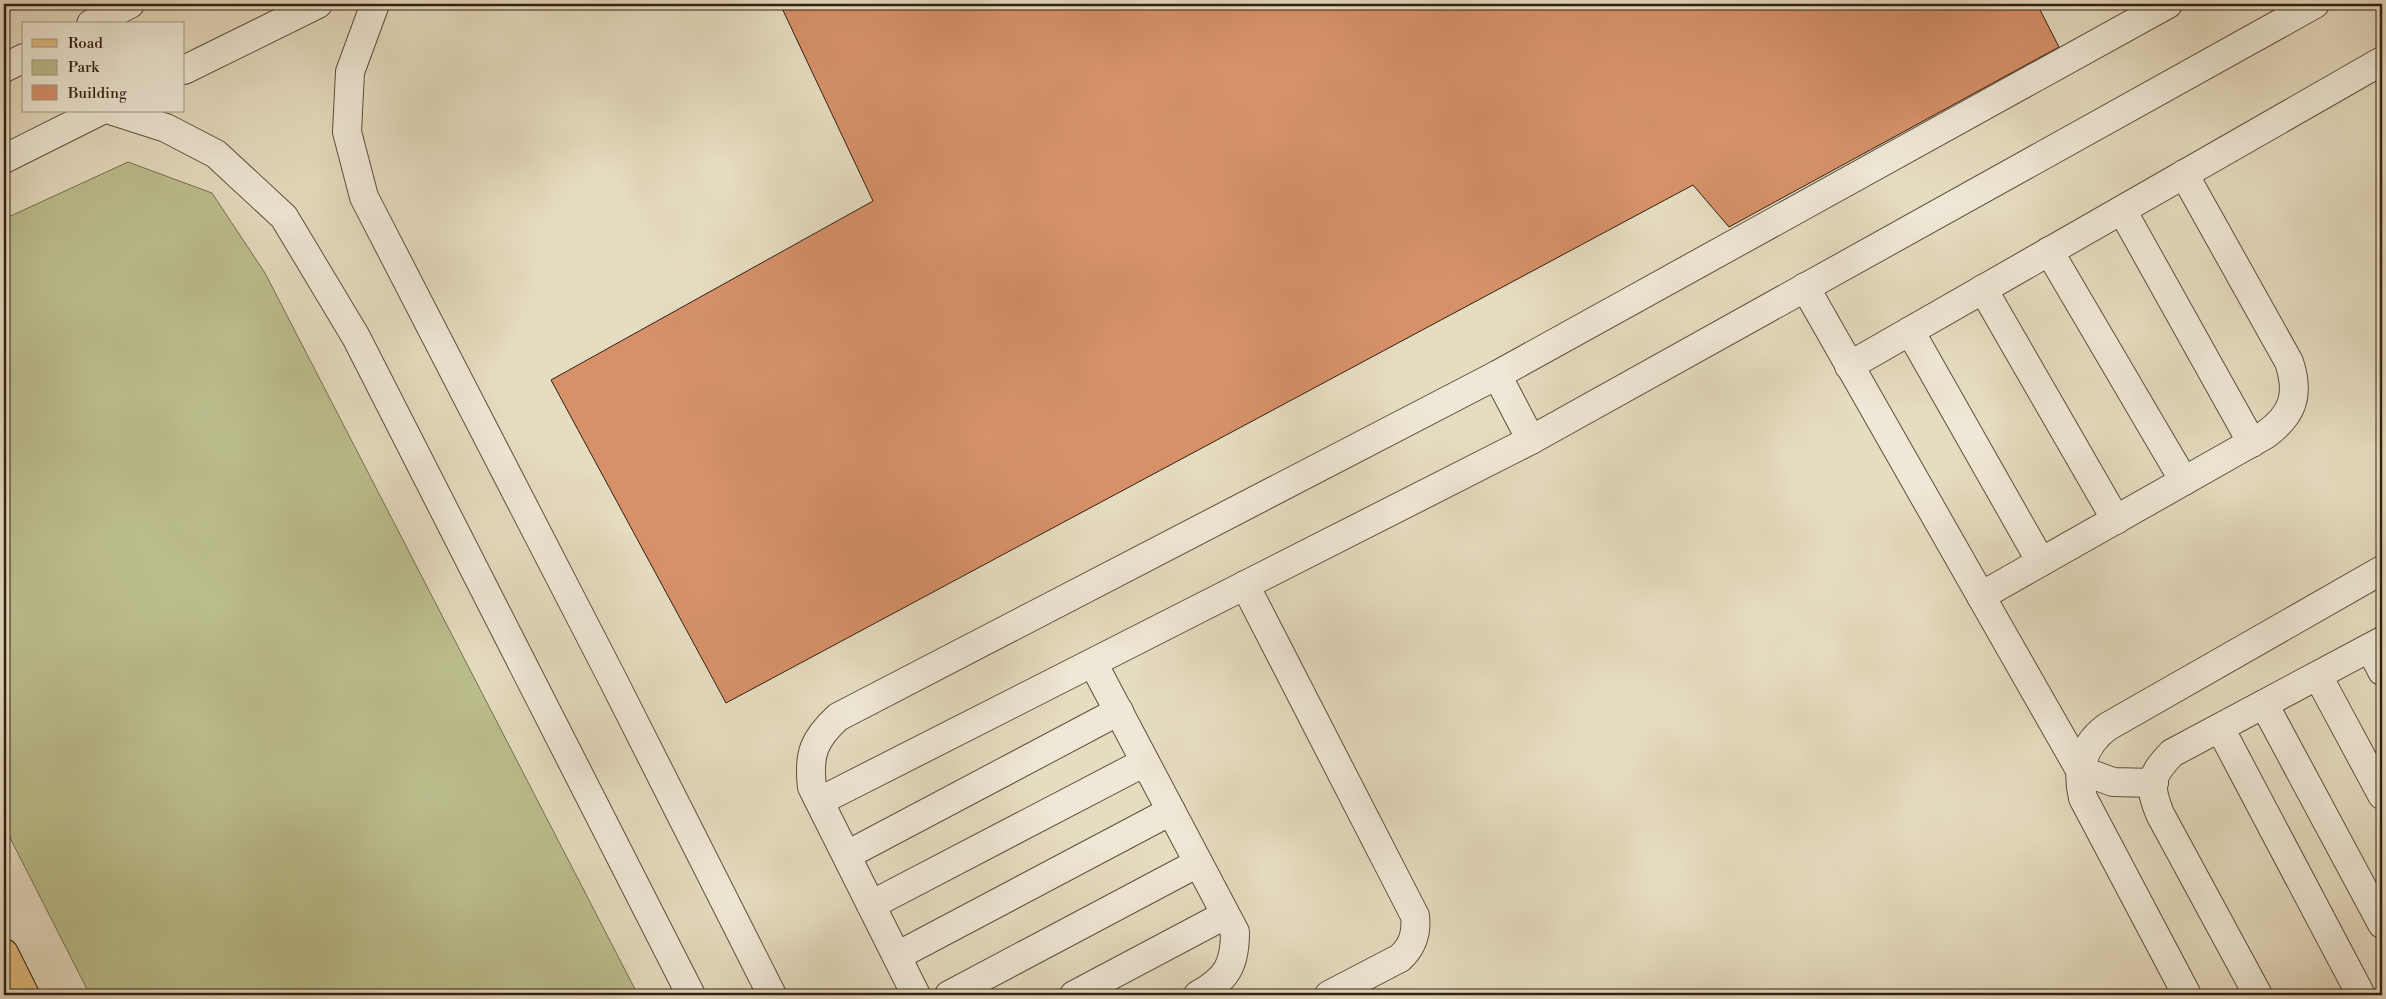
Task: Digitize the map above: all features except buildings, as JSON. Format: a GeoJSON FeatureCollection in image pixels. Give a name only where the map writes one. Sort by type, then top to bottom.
{"type":"FeatureCollection","features":[{"type":"Feature","properties":{"kind":"main road"},"geometry":{"type":"LineString","coordinates":[[4,952],[25,995]]}},
{"type":"Feature","properties":{"kind":"street"},"geometry":{"type":"LineString","coordinates":[[185,70],[318,4]]}},
{"type":"Feature","properties":{"kind":"street"},"geometry":{"type":"LineString","coordinates":[[375,4],[350,72],[347,132],[364,197],[610,673],[772,995]]}},
{"type":"Feature","properties":{"kind":"street"},"geometry":{"type":"LineString","coordinates":[[916,995],[812,787],[810,767],[814,747],[823,730],[838,717],[1496,375],[2168,4]]}},
{"type":"Feature","properties":{"kind":"street"},"geometry":{"type":"LineString","coordinates":[[820,801],[1531,440],[2315,4]]}},
{"type":"Feature","properties":{"kind":"street"},"geometry":{"type":"LineString","coordinates":[[95,22],[123,6]]}},
{"type":"Feature","properties":{"kind":"street"},"geometry":{"type":"LineString","coordinates":[[4,68],[22,59]]}},
{"type":"Feature","properties":{"kind":"street"},"geometry":{"type":"LineString","coordinates":[[1849,366],[2382,61]]}},
{"type":"Feature","properties":{"kind":"street"},"geometry":{"type":"LineString","coordinates":[[4,158],[98,112]]}},
{"type":"Feature","properties":{"kind":"street"},"geometry":{"type":"LineString","coordinates":[[116,112],[166,128],[216,154],[284,217],[356,337],[691,995]]}},
{"type":"Feature","properties":{"kind":"street"},"geometry":{"type":"LineString","coordinates":[[1981,596],[2252,443],[2279,425],[2289,412],[2294,395],[2294,379],[2289,362],[2184,174]]}},
{"type":"Feature","properties":{"kind":"street"},"geometry":{"type":"LineString","coordinates":[[2122,210],[2252,443]]}},
{"type":"Feature","properties":{"kind":"street"},"geometry":{"type":"LineString","coordinates":[[2049,251],[2184,481]]}},
{"type":"Feature","properties":{"kind":"street"},"geometry":{"type":"LineString","coordinates":[[1805,287],[2080,770],[2113,782],[2154,783]]}},
{"type":"Feature","properties":{"kind":"street"},"geometry":{"type":"LineString","coordinates":[[1984,289],[2116,520]]}},
{"type":"Feature","properties":{"kind":"street"},"geometry":{"type":"LineString","coordinates":[[1910,331],[2041,562]]}},
{"type":"Feature","properties":{"kind":"street"},"geometry":{"type":"LineString","coordinates":[[1496,375],[1531,440]]}},
{"type":"Feature","properties":{"kind":"street"},"geometry":{"type":"LineString","coordinates":[[2187,995],[2083,798],[2080,770],[2083,756],[2089,745],[2107,727],[2382,570]]}},
{"type":"Feature","properties":{"kind":"street"},"geometry":{"type":"LineString","coordinates":[[1245,585],[1415,916],[1414,940],[1400,958],[1329,995]]}},
{"type":"Feature","properties":{"kind":"street"},"geometry":{"type":"LineString","coordinates":[[2258,995],[2160,814],[2152,792],[2156,770],[2172,753],[2264,704],[2318,676],[2378,653]]}},
{"type":"Feature","properties":{"kind":"street"},"geometry":{"type":"LineString","coordinates":[[1094,663],[1235,932],[1235,954],[1226,974],[1210,988],[1198,995]]}},
{"type":"Feature","properties":{"kind":"street"},"geometry":{"type":"LineString","coordinates":[[2318,676],[2382,795]]}},
{"type":"Feature","properties":{"kind":"street"},"geometry":{"type":"LineString","coordinates":[[2264,704],[2382,924]]}},
{"type":"Feature","properties":{"kind":"street"},"geometry":{"type":"LineString","coordinates":[[847,856],[1119,711]]}},
{"type":"Feature","properties":{"kind":"street"},"geometry":{"type":"LineString","coordinates":[[2220,728],[2361,995]]}},
{"type":"Feature","properties":{"kind":"street"},"geometry":{"type":"LineString","coordinates":[[871,905],[1145,762]]}},
{"type":"Feature","properties":{"kind":"street"},"geometry":{"type":"LineString","coordinates":[[897,956],[1171,811]]}},
{"type":"Feature","properties":{"kind":"street"},"geometry":{"type":"LineString","coordinates":[[949,995],[1198,863]]}},
{"type":"Feature","properties":{"kind":"street"},"geometry":{"type":"LineString","coordinates":[[1074,995],[1225,915]]}},
{"type":"Feature","properties":{"kind":"green space"},"geometry":{"type":"Polygon","coordinates":[[[128,162],[212,193],[265,273],[638,995],[90,995],[4,826],[4,219],[128,162]]]}}]}
